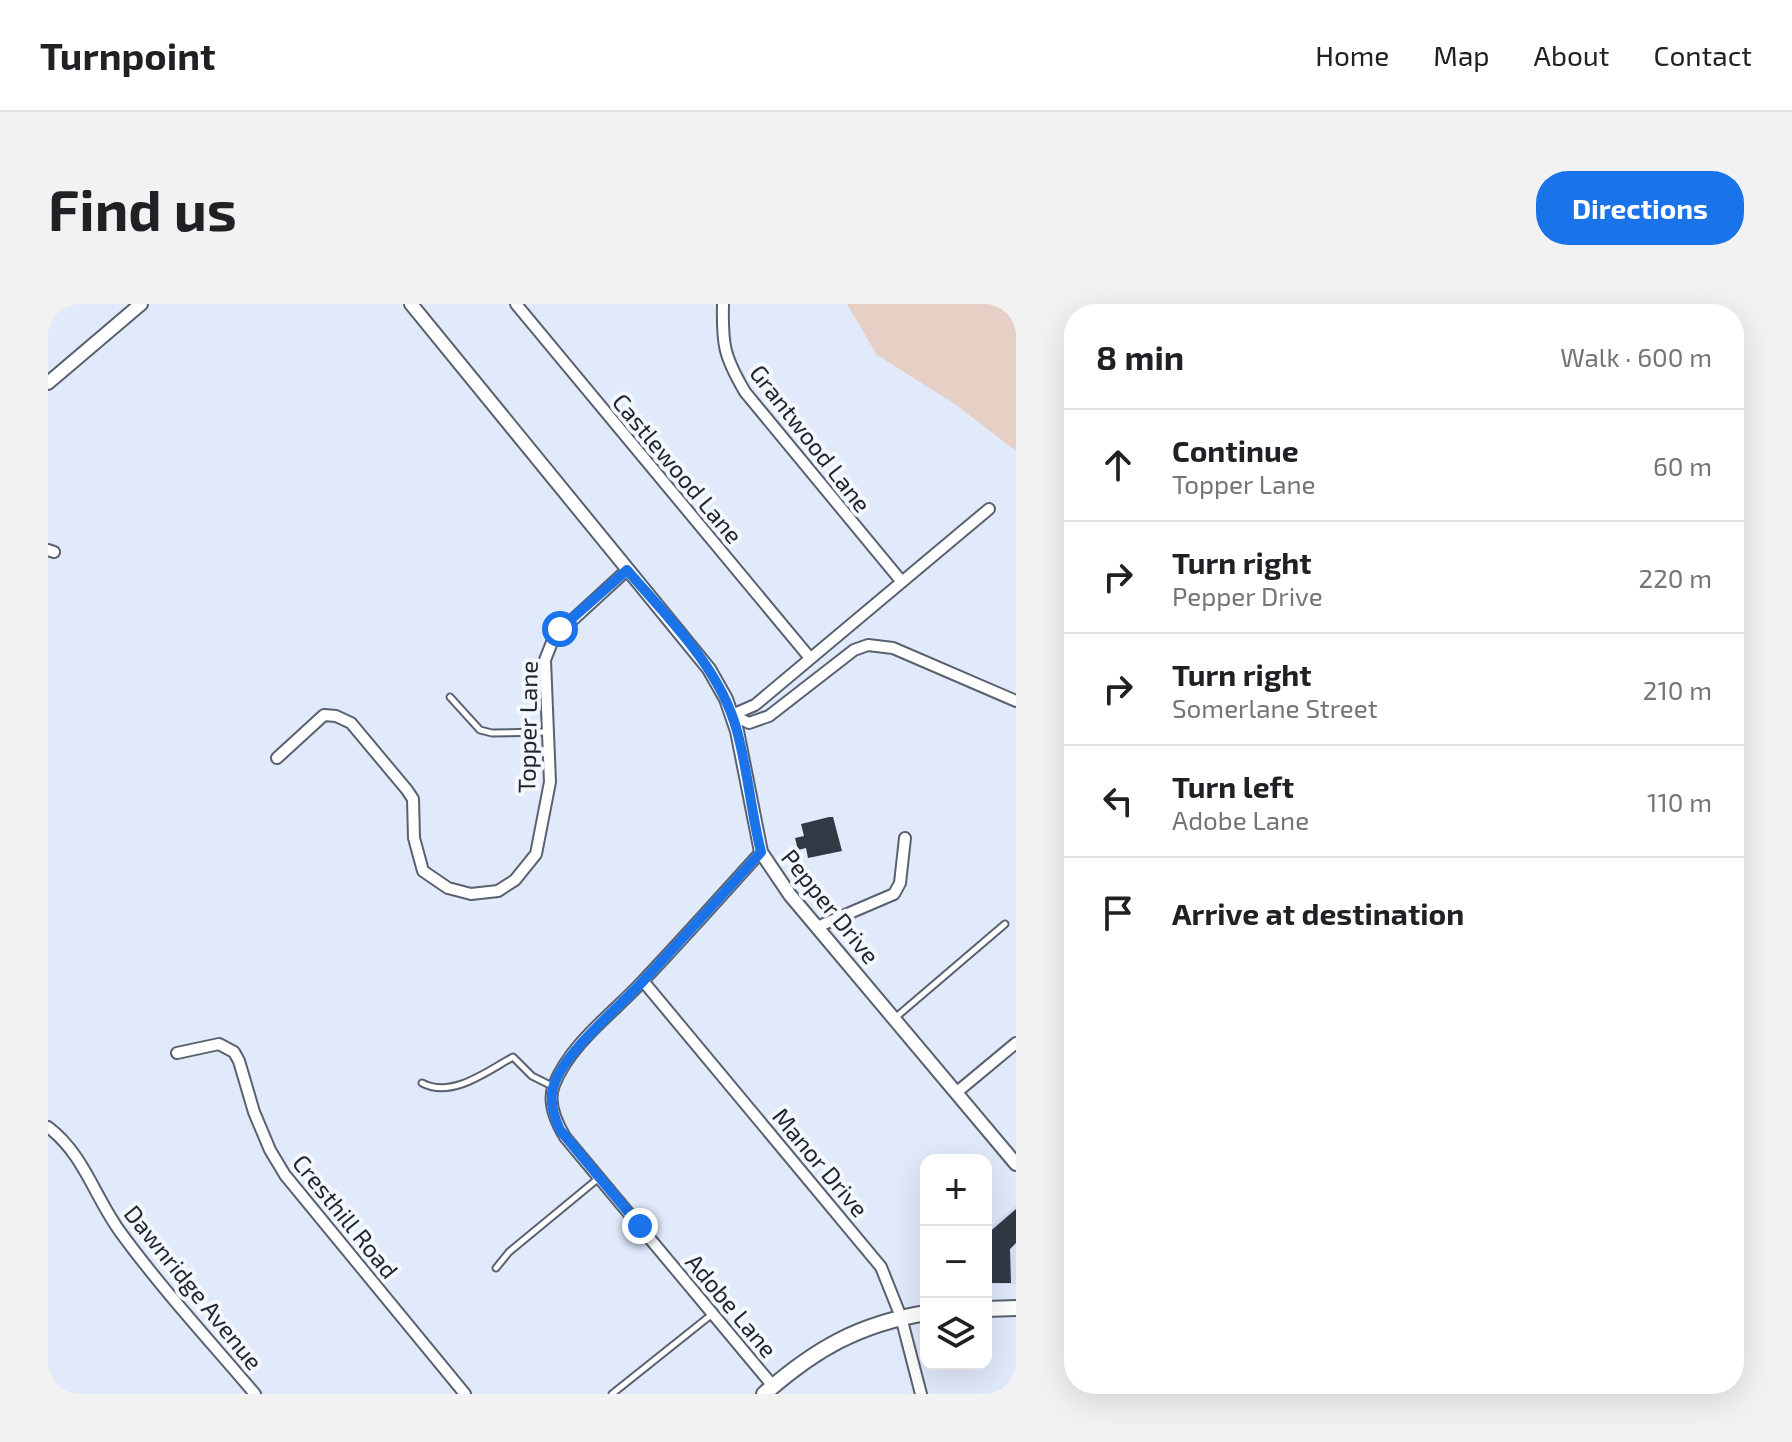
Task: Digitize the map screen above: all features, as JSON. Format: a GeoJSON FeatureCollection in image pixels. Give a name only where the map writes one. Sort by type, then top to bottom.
{"type":"FeatureCollection","features":[{"type":"Feature","properties":{"kind":"main road"},"geometry":{"type":"LineString","coordinates":[[992,1309],[1016,1308]]}},
{"type":"Feature","properties":{"kind":"main road"},"geometry":{"type":"LineString","coordinates":[[769,1390],[825,1347],[862,1329],[920,1314]]}},
{"type":"Feature","properties":{"kind":"street"},"geometry":{"type":"LineString","coordinates":[[48,383],[141,304]]}},
{"type":"Feature","properties":{"kind":"street","name":"Pepper Drive"},"geometry":{"type":"LineString","coordinates":[[411,304],[709,669],[732,715],[761,852],[790,895],[1016,1164]]}},
{"type":"Feature","properties":{"kind":"street","name":"Castlewood Lane"},"geometry":{"type":"LineString","coordinates":[[516,304],[810,658]]}},
{"type":"Feature","properties":{"kind":"street","name":"Grantwood Lane"},"geometry":{"type":"LineString","coordinates":[[723,304],[722,339],[728,362],[745,392],[902,582]]}},
{"type":"Feature","properties":{"kind":"street"},"geometry":{"type":"LineString","coordinates":[[732,715],[755,705],[989,509]]}},
{"type":"Feature","properties":{"kind":"street","name":"Topper Lane"},"geometry":{"type":"LineString","coordinates":[[277,758],[324,715],[336,716],[351,723],[413,799],[414,838],[423,871],[448,888],[471,894],[498,891],[515,880],[536,854],[550,782],[545,660],[554,637],[627,570]]}},
{"type":"Feature","properties":{"kind":"street"},"geometry":{"type":"LineString","coordinates":[[732,715],[749,723],[769,716],[854,650],[868,645],[893,648],[1016,701]]}},
{"type":"Feature","properties":{"kind":"street"},"geometry":{"type":"LineString","coordinates":[[817,927],[894,894],[900,883],[905,838]]}},
{"type":"Feature","properties":{"kind":"street"},"geometry":{"type":"LineString","coordinates":[[553,1090],[565,1065],[586,1039],[761,852]]}},
{"type":"Feature","properties":{"kind":"street","name":"Manor Drive"},"geometry":{"type":"LineString","coordinates":[[643,981],[881,1267],[901,1317],[921,1394]]}},
{"type":"Feature","properties":{"kind":"street"},"geometry":{"type":"LineString","coordinates":[[957,1092],[1016,1043]]}},
{"type":"Feature","properties":{"kind":"street","name":"Cresthill Road"},"geometry":{"type":"LineString","coordinates":[[177,1053],[219,1044],[227,1047],[239,1061],[254,1112],[270,1150],[285,1175],[465,1394]]}},
{"type":"Feature","properties":{"kind":"street","name":"Adobe Lane"},"geometry":{"type":"LineString","coordinates":[[553,1090],[553,1111],[560,1130],[713,1313],[769,1390]]}},
{"type":"Feature","properties":{"kind":"street","name":"Dawnridge Avenue"},"geometry":{"type":"LineString","coordinates":[[48,1127],[88,1173],[109,1216],[134,1251],[255,1394]]}},
{"type":"Feature","properties":{"kind":"lane"},"geometry":{"type":"LineString","coordinates":[[450,697],[480,730],[492,733],[546,732]]}},
{"type":"Feature","properties":{"kind":"lane"},"geometry":{"type":"LineString","coordinates":[[895,1018],[1005,924]]}},
{"type":"Feature","properties":{"kind":"lane"},"geometry":{"type":"LineString","coordinates":[[422,1083],[433,1089],[467,1082],[513,1057],[532,1076],[553,1090]]}},
{"type":"Feature","properties":{"kind":"lane"},"geometry":{"type":"LineString","coordinates":[[496,1268],[509,1252],[600,1177]]}},
{"type":"Feature","properties":{"kind":"lane"},"geometry":{"type":"LineString","coordinates":[[612,1394],[713,1313]]}},
{"type":"Feature","properties":{"kind":"shaded area"},"geometry":{"type":"Polygon","coordinates":[[[847,304],[1016,304],[1016,451],[955,404],[877,355],[847,304]]]}},
{"type":"Feature","properties":{"kind":"shaded area"},"geometry":{"type":"Polygon","coordinates":[[[1016,1205],[1016,1284],[992,1284],[992,1226],[1016,1205]]]}},
{"type":"Feature","properties":{"kind":"building"},"geometry":{"type":"Polygon","coordinates":[[[833,817],[842,851],[808,858],[806,848],[798,850],[795,838],[804,836],[801,824],[833,817]]]}},
{"type":"Feature","properties":{"kind":"building"},"geometry":{"type":"Polygon","coordinates":[[[1016,1209],[1016,1243],[1010,1249],[1011,1283],[992,1283],[992,1230],[1016,1209]]]}},
{"type":"Feature","properties":{"kind":"route"},"geometry":{"type":"LineString","coordinates":[[560,629],[627,570],[699,655],[726,699],[737,731],[761,852],[586,1039],[553,1086],[553,1111],[560,1130],[640,1226]]}}]}
